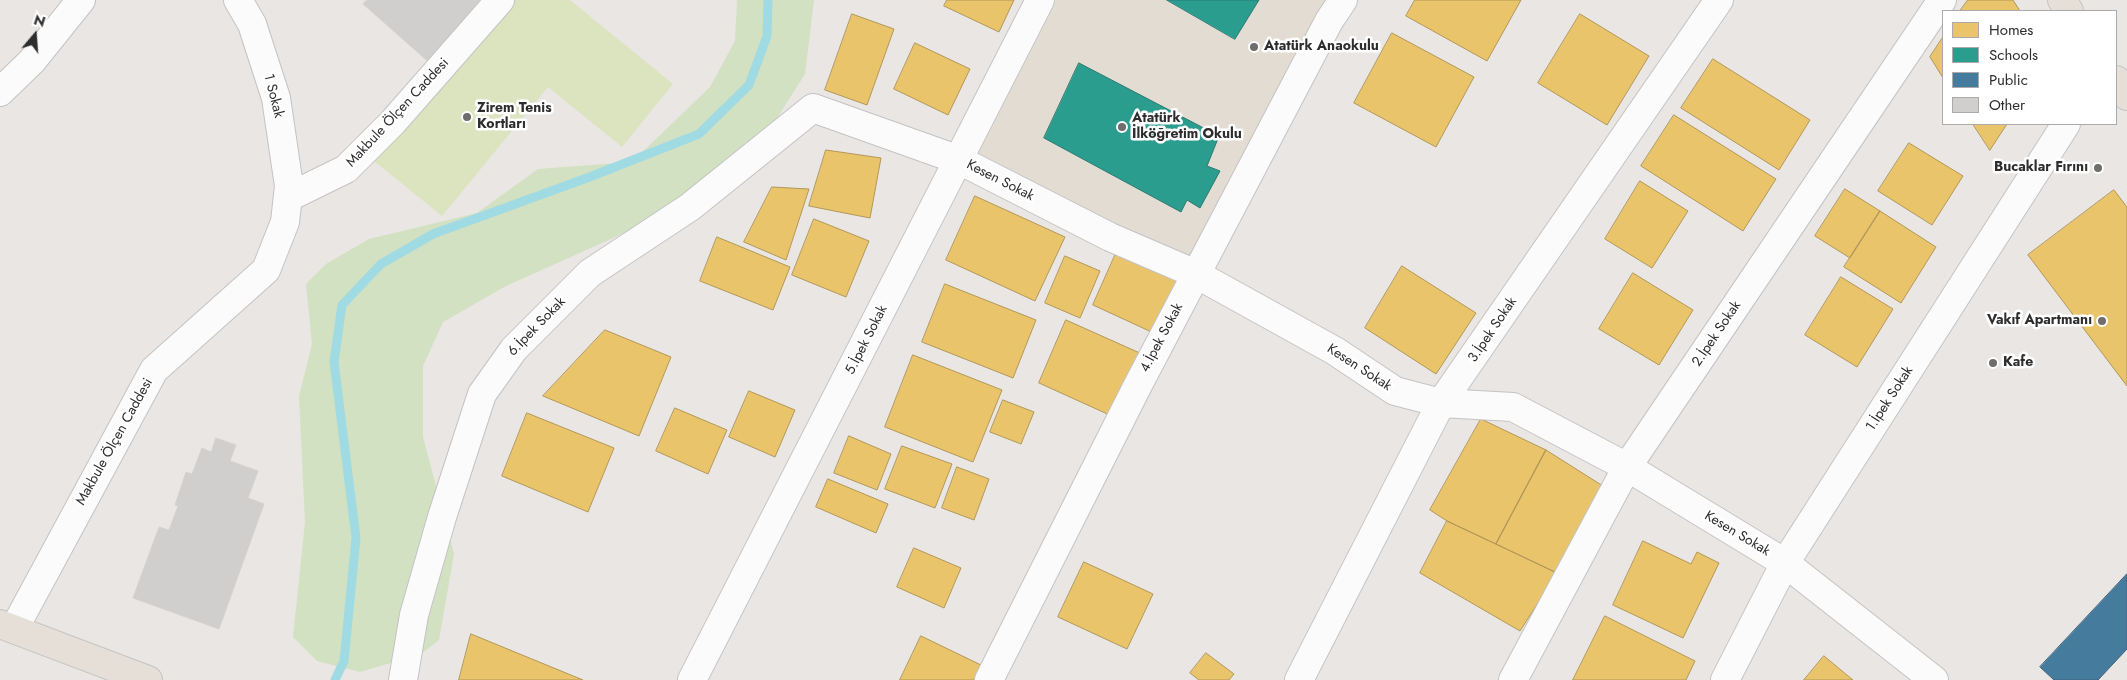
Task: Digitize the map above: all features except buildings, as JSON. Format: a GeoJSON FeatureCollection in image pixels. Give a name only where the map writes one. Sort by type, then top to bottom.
{"type":"FeatureCollection","features":[{"type":"Feature","properties":{"kind":"main road"},"geometry":{"type":"LineString","coordinates":[[2117,81],[2127,96]]}},
{"type":"Feature","properties":{"kind":"main road"},"geometry":{"type":"LineString","coordinates":[[7,626],[148,680]]}},
{"type":"Feature","properties":{"kind":"street"},"geometry":{"type":"LineString","coordinates":[[0,92],[32,61],[81,0]]}},
{"type":"Feature","properties":{"kind":"street","name":"1 Sokak"},"geometry":{"type":"LineString","coordinates":[[238,0],[252,24],[276,98],[290,186],[289,197]]}},
{"type":"Feature","properties":{"kind":"street","name":"Makbule Ölçen Caddesi"},"geometry":{"type":"LineString","coordinates":[[7,626],[154,370],[266,270],[285,222],[289,197],[346,169],[393,122],[500,0]]}},
{"type":"Feature","properties":{"kind":"street","name":"5.İpek Sokak"},"geometry":{"type":"LineString","coordinates":[[692,680],[1040,0]]}},
{"type":"Feature","properties":{"kind":"street","name":"4.İpek Sokak"},"geometry":{"type":"LineString","coordinates":[[989,680],[1138,385],[1329,21],[1343,0]]}},
{"type":"Feature","properties":{"kind":"street","name":"3.İpek Sokak"},"geometry":{"type":"LineString","coordinates":[[1299,680],[1441,403],[1719,0]]}},
{"type":"Feature","properties":{"kind":"street","name":"2.İpek Sokak"},"geometry":{"type":"LineString","coordinates":[[1513,680],[1627,468],[1942,0]]}},
{"type":"Feature","properties":{"kind":"street","name":"Kesen Sokak"},"geometry":{"type":"LineString","coordinates":[[814,108],[959,160],[1110,237],[1196,274],[1335,351],[1395,391],[1441,403],[1513,407],[1627,468],[1785,563],[1934,680]]}},
{"type":"Feature","properties":{"kind":"street","name":"6.İpek Sokak"},"geometry":{"type":"LineString","coordinates":[[404,680],[414,615],[442,518],[482,394],[514,349],[590,273],[690,207],[814,108]]}},
{"type":"Feature","properties":{"kind":"street","name":"1.İpek Sokak"},"geometry":{"type":"LineString","coordinates":[[1725,680],[1785,563],[2065,125]]}},
{"type":"Feature","properties":{"kind":"shaded area","name":"Atatürk İlköğretim Okulu"},"geometry":{"type":"Polygon","coordinates":[[[1056,0],[1330,0],[1193,279],[959,160],[1056,0]]]}},
{"type":"Feature","properties":{"kind":"green space","name":"Zirem Tenis Kortları"},"geometry":{"type":"Polygon","coordinates":[[[506,0],[570,0],[673,84],[622,147],[548,87],[442,216],[374,161],[506,0]]]}},
{"type":"Feature","properties":{"kind":"green space"},"geometry":{"type":"Polygon","coordinates":[[[737,0],[814,0],[805,74],[758,148],[700,199],[506,286],[443,322],[423,366],[423,437],[454,554],[439,640],[421,654],[360,672],[317,661],[293,637],[305,522],[299,396],[312,344],[306,284],[326,264],[369,239],[477,213],[538,169],[632,162],[710,87],[735,41],[737,0]]]}},
{"type":"Feature","properties":{"kind":"waterway"},"geometry":{"type":"LineString","coordinates":[[335,680],[344,661],[356,538],[334,362],[342,305],[381,264],[433,234],[587,178],[699,134],[749,85],[767,36],[768,0]]}},
{"type":"Feature","properties":{"kind":"place","name":"Atatürk Anaokulu"},"geometry":{"type":"Point","coordinates":[1254,47]}},
{"type":"Feature","properties":{"kind":"place","name":"Zirem Tenis Kortları"},"geometry":{"type":"Point","coordinates":[467,117]}},
{"type":"Feature","properties":{"kind":"place","name":"Atatürk İlköğretim Okulu"},"geometry":{"type":"Point","coordinates":[1122,127]}},
{"type":"Feature","properties":{"kind":"place","name":"Bucaklar Fırını"},"geometry":{"type":"Point","coordinates":[2098,168]}},
{"type":"Feature","properties":{"kind":"place","name":"Vakıf Apartmanı"},"geometry":{"type":"Point","coordinates":[2102,321]}},
{"type":"Feature","properties":{"kind":"place","name":"Kafe"},"geometry":{"type":"Point","coordinates":[1993,363]}}]}
